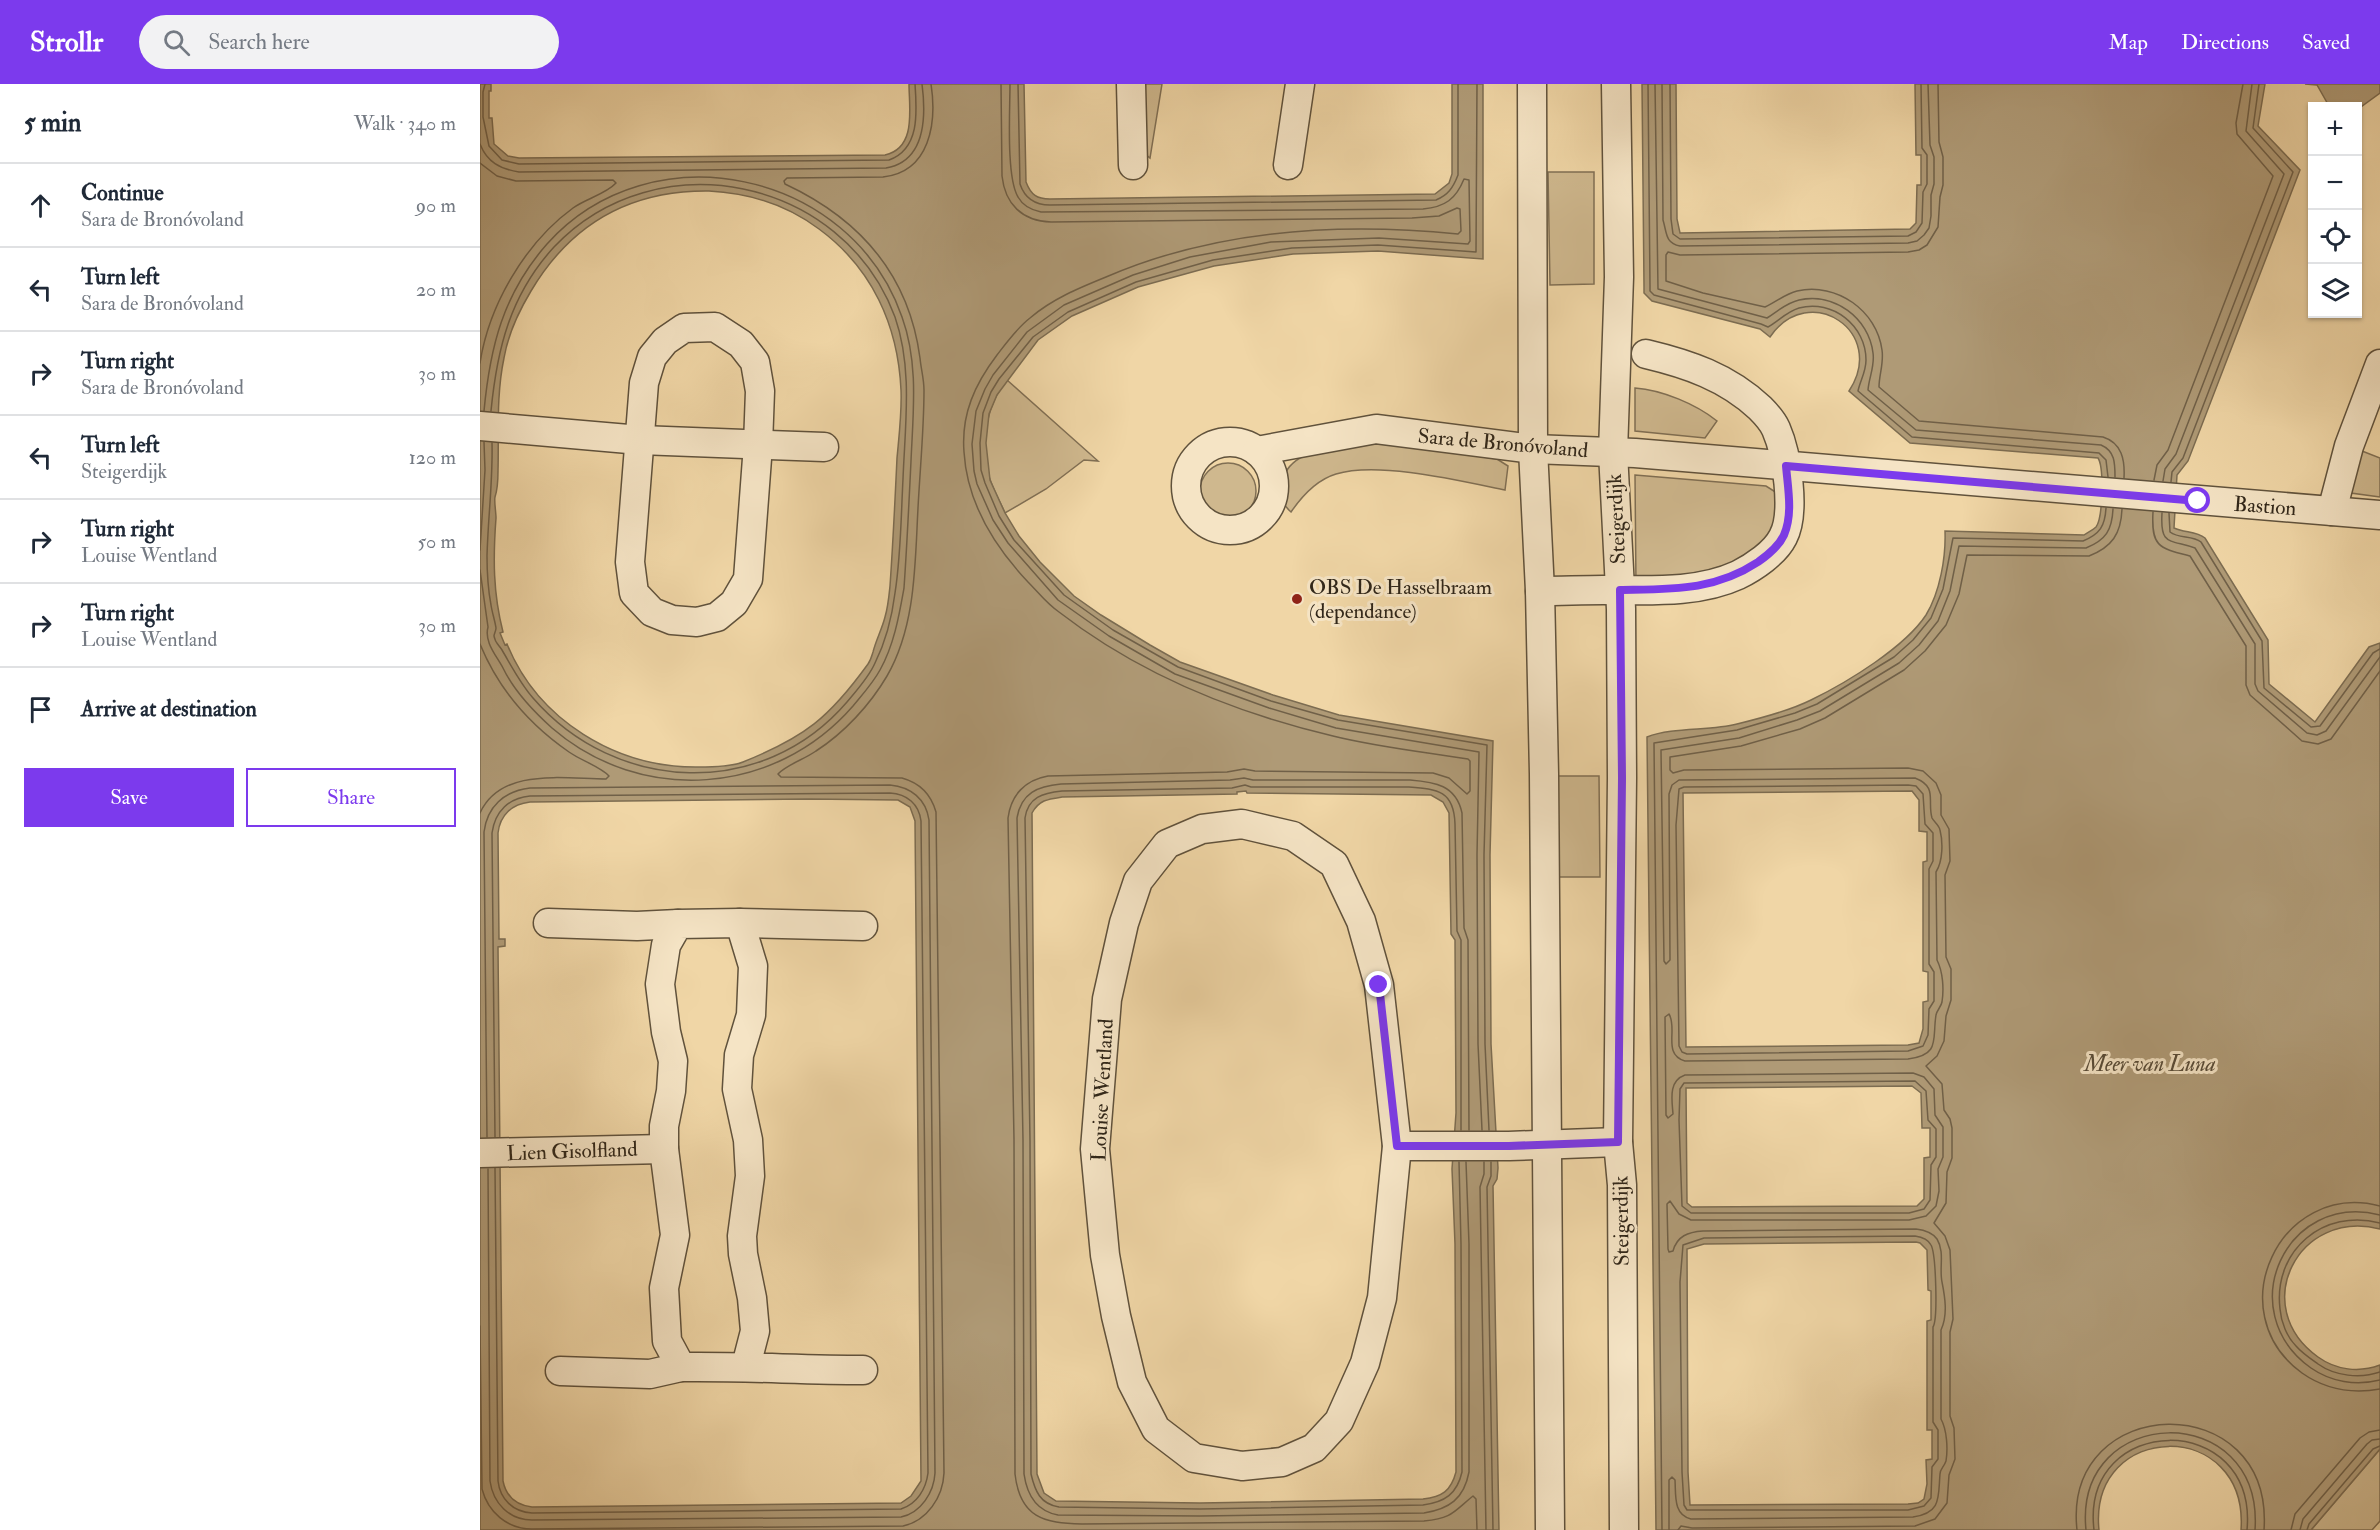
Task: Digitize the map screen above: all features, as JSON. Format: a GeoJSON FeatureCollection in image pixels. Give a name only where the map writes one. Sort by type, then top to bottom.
{"type":"FeatureCollection","features":[{"type":"Feature","properties":{"kind":"street"},"geometry":{"type":"LineString","coordinates":[[1131,84],[1133,165]]}},
{"type":"Feature","properties":{"kind":"street"},"geometry":{"type":"LineString","coordinates":[[1288,165],[1300,84]]}},
{"type":"Feature","properties":{"kind":"street"},"geometry":{"type":"LineString","coordinates":[[1532,84],[1533,449],[1540,591],[1544,774],[1550,1530]]}},
{"type":"Feature","properties":{"kind":"street","name":"Steigerdijk"},"geometry":{"type":"LineString","coordinates":[[1616,84],[1619,277],[1613,452],[1620,590],[1622,778],[1618,1142],[1622,1185],[1624,1530]]}},
{"type":"Feature","properties":{"kind":"street"},"geometry":{"type":"LineString","coordinates":[[715,327],[741,344],[755,362],[760,391],[748,579],[734,603],[717,616],[698,622],[672,620],[652,612],[634,593],[630,562],[640,440],[644,383],[652,357],[665,340],[684,328],[715,327]]}},
{"type":"Feature","properties":{"kind":"street"},"geometry":{"type":"LineString","coordinates":[[1540,591],[1666,590],[1703,585],[1738,575],[1769,555],[1784,536],[1789,508],[1786,466],[1776,429],[1761,409],[1740,391],[1716,376],[1683,362],[1646,354]]}},
{"type":"Feature","properties":{"kind":"street"},"geometry":{"type":"LineString","coordinates":[[2332,511],[2349,446],[2380,364]]}},
{"type":"Feature","properties":{"kind":"street"},"geometry":{"type":"LineString","coordinates":[[492,427],[640,440],[824,447]]}},
{"type":"Feature","properties":{"kind":"street","name":"Sara de Bronóvoland"},"geometry":{"type":"LineString","coordinates":[[1257,451],[1376,429],[1533,449],[1613,452],[2198,501]]}},
{"type":"Feature","properties":{"kind":"street","name":"Bastion"},"geometry":{"type":"LineString","coordinates":[[2198,501],[2380,515]]}},
{"type":"Feature","properties":{"kind":"street","name":"Louise Wentland"},"geometry":{"type":"LineString","coordinates":[[1242,824],[1293,836],[1334,864],[1361,921],[1379,985],[1397,1146],[1382,1298],[1365,1363],[1339,1421],[1314,1448],[1282,1462],[1242,1466],[1194,1458],[1156,1429],[1132,1382],[1116,1316],[1105,1255],[1095,1149],[1107,999],[1124,923],[1138,881],[1167,844],[1202,829],[1242,824]]}},
{"type":"Feature","properties":{"kind":"street"},"geometry":{"type":"LineString","coordinates":[[548,923],[637,926],[740,923],[863,926]]}},
{"type":"Feature","properties":{"kind":"street"},"geometry":{"type":"LineString","coordinates":[[740,923],[753,966],[751,1015],[739,1055],[737,1089],[748,1140],[750,1176],[742,1245],[752,1298],[755,1331],[746,1366]]}},
{"type":"Feature","properties":{"kind":"street","name":"Lien Gisolfland"},"geometry":{"type":"LineString","coordinates":[[678,924],[666,945],[660,984],[666,1032],[673,1061],[671,1091],[664,1126],[664,1149],[675,1235],[664,1288],[667,1341],[681,1367]]}},
{"type":"Feature","properties":{"kind":"street"},"geometry":{"type":"LineString","coordinates":[[1397,1146],[1509,1146],[1618,1142]]}},
{"type":"Feature","properties":{"kind":"street","name":"Lien Gisolfland"},"geometry":{"type":"LineString","coordinates":[[493,1154],[664,1149]]}},
{"type":"Feature","properties":{"kind":"street"},"geometry":{"type":"LineString","coordinates":[[560,1371],[650,1374],[681,1367],[746,1366],[790,1370],[863,1370]]}},
{"type":"Feature","properties":{"kind":"shaded area"},"geometry":{"type":"Polygon","coordinates":[[[1140,84],[1162,84],[1150,158],[1140,150],[1140,84]]]}},
{"type":"Feature","properties":{"kind":"shaded area"},"geometry":{"type":"Polygon","coordinates":[[[1548,172],[1594,172],[1594,284],[1550,285],[1548,172]]]}},
{"type":"Feature","properties":{"kind":"shaded area"},"geometry":{"type":"Polygon","coordinates":[[[1007,380],[1098,461],[1084,460],[1046,489],[1005,513],[988,475],[985,446],[990,411],[1000,389],[1007,380]]]}},
{"type":"Feature","properties":{"kind":"shaded area"},"geometry":{"type":"Polygon","coordinates":[[[1635,388],[1678,399],[1717,421],[1705,438],[1635,431],[1635,388]]]}},
{"type":"Feature","properties":{"kind":"shaded area"},"geometry":{"type":"Polygon","coordinates":[[[1348,443],[1402,445],[1497,459],[1508,466],[1505,490],[1420,474],[1374,470],[1354,471],[1336,474],[1322,480],[1291,512],[1283,501],[1281,491],[1284,476],[1289,467],[1306,455],[1348,443]]]}},
{"type":"Feature","properties":{"kind":"shaded area"},"geometry":{"type":"Polygon","coordinates":[[[2362,451],[2380,458],[2380,497],[2351,493],[2362,451]]]}},
{"type":"Feature","properties":{"kind":"shaded area"},"geometry":{"type":"Polygon","coordinates":[[[1228,463],[1239,465],[1248,471],[1254,480],[1256,491],[1254,502],[1248,511],[1239,517],[1228,519],[1217,517],[1208,511],[1202,502],[1200,491],[1202,480],[1208,471],[1217,465],[1228,463]]]}},
{"type":"Feature","properties":{"kind":"shaded area"},"geometry":{"type":"Polygon","coordinates":[[[1635,475],[1766,486],[1777,493],[1774,535],[1751,562],[1636,586],[1635,475]]]}},
{"type":"Feature","properties":{"kind":"shaded area"},"geometry":{"type":"Polygon","coordinates":[[[1553,776],[1599,776],[1600,877],[1554,877],[1553,776]]]}},
{"type":"Feature","properties":{"kind":"shaded area"},"geometry":{"type":"Polygon","coordinates":[[[2380,1449],[2380,1521],[2372,1530],[2311,1530],[2380,1449]]]}},
{"type":"Feature","properties":{"kind":"water"},"geometry":{"type":"Polygon","coordinates":[[[480,84],[491,84],[489,118],[492,118],[494,144],[508,156],[519,158],[885,155],[895,151],[907,136],[910,115],[909,84],[1024,84],[1026,182],[1035,195],[1050,199],[1435,194],[1449,183],[1452,174],[1452,84],[1483,84],[1483,259],[1378,251],[1293,254],[1214,266],[1138,287],[1072,316],[1038,340],[997,395],[989,414],[986,443],[990,480],[1005,513],[1019,536],[1040,562],[1074,596],[1150,645],[1180,662],[1273,695],[1339,715],[1493,741],[1490,855],[1491,1044],[1498,1168],[1497,1179],[1493,1186],[1499,1530],[480,1530],[480,84]],[[709,191],[654,196],[606,215],[565,246],[531,291],[511,332],[501,372],[494,547],[497,603],[503,632],[500,633],[505,645],[507,644],[521,671],[538,695],[559,717],[610,749],[638,759],[668,765],[698,767],[738,764],[765,753],[800,734],[841,699],[869,662],[884,621],[889,598],[901,407],[899,366],[888,321],[879,300],[854,261],[838,244],[794,213],[739,194],[709,191]],[[1237,792],[1237,794],[1062,797],[1044,801],[1032,813],[1037,1474],[1044,1493],[1056,1501],[1200,1503],[1435,1497],[1445,1492],[1456,1472],[1455,1244],[1452,1169],[1456,1113],[1455,940],[1451,934],[1449,813],[1443,802],[1431,795],[1237,792]],[[898,800],[530,802],[508,811],[501,821],[498,833],[499,939],[505,939],[505,946],[498,947],[503,1481],[509,1495],[517,1502],[532,1507],[901,1503],[911,1496],[921,1481],[915,821],[910,807],[898,800]]]}},
{"type":"Feature","properties":{"kind":"water","name":"Meer van Luna"},"geometry":{"type":"Polygon","coordinates":[[[1642,84],[1676,84],[1677,219],[1680,233],[1910,229],[1916,223],[1917,185],[1921,185],[1921,155],[1916,155],[1915,84],[2265,84],[2258,126],[2300,170],[2188,461],[2177,475],[2174,528],[2205,538],[2268,640],[2269,684],[2315,722],[2369,647],[2380,643],[2380,1229],[2351,1226],[2326,1233],[2306,1247],[2292,1266],[2285,1289],[2287,1313],[2297,1336],[2318,1357],[2332,1365],[2348,1369],[2364,1369],[2380,1365],[2380,1449],[2311,1530],[2241,1530],[2237,1493],[2221,1467],[2197,1451],[2169,1446],[2141,1452],[2118,1468],[2102,1494],[2099,1530],[1656,1530],[1647,737],[1668,732],[1726,726],[1766,717],[1803,704],[1842,684],[1890,651],[1917,627],[1926,615],[1935,596],[1941,574],[1945,531],[2084,535],[2096,527],[2098,522],[2102,481],[2098,458],[1910,443],[1849,391],[1858,369],[1859,350],[1851,333],[1839,320],[1822,313],[1804,313],[1786,321],[1770,337],[1760,329],[1652,301],[1644,293],[1642,84]],[[1912,791],[1683,793],[1686,1047],[1908,1045],[1919,1043],[1923,1029],[1923,1002],[1928,1001],[1928,972],[1923,971],[1923,862],[1927,861],[1927,832],[1919,831],[1919,800],[1912,791]],[[1912,1086],[1686,1088],[1687,1203],[1692,1207],[1917,1206],[1924,1199],[1924,1158],[1930,1157],[1930,1128],[1922,1128],[1921,1093],[1912,1086]],[[1916,1242],[1704,1244],[1687,1249],[1690,1505],[1908,1504],[1918,1503],[1924,1499],[1927,1484],[1926,1460],[1932,1459],[1932,1430],[1927,1430],[1927,1321],[1931,1320],[1931,1291],[1928,1290],[1927,1250],[1916,1242]]]}},
{"type":"Feature","properties":{"kind":"water"},"geometry":{"type":"Polygon","coordinates":[[[2305,84],[2380,84],[2380,93],[2362,106],[2362,102],[2327,102],[2317,85],[2305,84]]]}},
{"type":"Feature","properties":{"kind":"place","name":"OBS De Hasselbraam (dependance)"},"geometry":{"type":"Point","coordinates":[1297,599]}},
{"type":"Feature","properties":{"kind":"route"},"geometry":{"type":"LineString","coordinates":[[1379,985],[1397,1146],[1509,1146],[1618,1142],[1622,778],[1620,590],[1666,590],[1703,585],[1738,575],[1769,555],[1784,536],[1789,508],[1786,466],[2198,501]]}}]}
